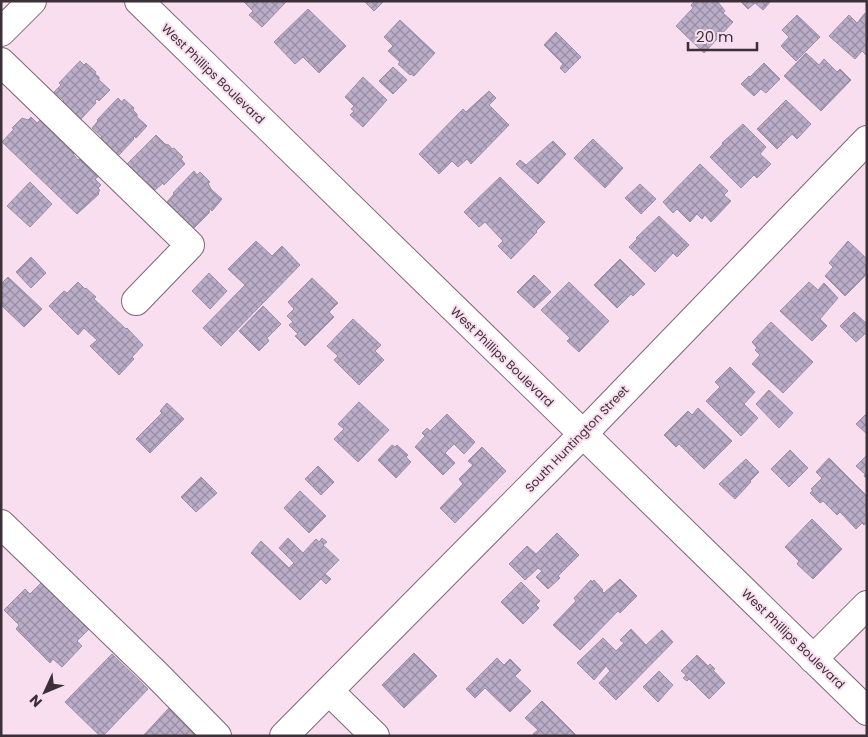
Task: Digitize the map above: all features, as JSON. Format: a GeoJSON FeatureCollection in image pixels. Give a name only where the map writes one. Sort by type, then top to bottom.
{"type":"FeatureCollection","features":[{"type":"Feature","properties":{"kind":"street"},"geometry":{"type":"LineString","coordinates":[[1,32],[32,1]]}},
{"type":"Feature","properties":{"kind":"street","name":"West Phillips Boulevard"},"geometry":{"type":"LineString","coordinates":[[139,1],[867,711]]}},
{"type":"Feature","properties":{"kind":"street"},"geometry":{"type":"LineString","coordinates":[[1,62],[190,245],[136,301]]}},
{"type":"Feature","properties":{"kind":"street","name":"South Huntington Street"},"geometry":{"type":"LineString","coordinates":[[284,736],[582,435],[867,140]]}},
{"type":"Feature","properties":{"kind":"street"},"geometry":{"type":"LineString","coordinates":[[1,524],[156,674],[217,736]]}},
{"type":"Feature","properties":{"kind":"street"},"geometry":{"type":"LineString","coordinates":[[814,659],[867,605]]}},
{"type":"Feature","properties":{"kind":"street"},"geometry":{"type":"LineString","coordinates":[[329,691],[375,736]]}},
{"type":"Feature","properties":{"kind":"building"},"geometry":{"type":"Polygon","coordinates":[[[243,1],[286,2],[262,27],[249,15],[253,11],[243,1]]]}},
{"type":"Feature","properties":{"kind":"building"},"geometry":{"type":"Polygon","coordinates":[[[364,1],[384,1],[374,11],[364,1]]]}},
{"type":"Feature","properties":{"kind":"building"},"geometry":{"type":"Polygon","coordinates":[[[695,1],[717,1],[725,11],[723,13],[733,22],[704,53],[676,26],[693,8],[691,5],[695,1]]]}},
{"type":"Feature","properties":{"kind":"building"},"geometry":{"type":"Polygon","coordinates":[[[740,1],[771,1],[763,10],[755,3],[748,9],[740,1]]]}},
{"type":"Feature","properties":{"kind":"building"},"geometry":{"type":"Polygon","coordinates":[[[308,9],[346,46],[319,73],[303,57],[295,64],[274,42],[308,9]]]}},
{"type":"Feature","properties":{"kind":"building"},"geometry":{"type":"Polygon","coordinates":[[[865,13],[867,56],[862,51],[855,59],[829,36],[849,15],[857,23],[865,13]]]}},
{"type":"Feature","properties":{"kind":"building"},"geometry":{"type":"Polygon","coordinates":[[[797,15],[820,37],[796,61],[781,46],[789,37],[782,30],[797,15]]]}},
{"type":"Feature","properties":{"kind":"building"},"geometry":{"type":"Polygon","coordinates":[[[400,20],[435,53],[414,76],[410,75],[398,64],[400,62],[388,51],[393,46],[384,37],[400,20]]]}},
{"type":"Feature","properties":{"kind":"building"},"geometry":{"type":"Polygon","coordinates":[[[556,32],[581,57],[565,73],[560,68],[563,64],[544,45],[556,32]]]}},
{"type":"Feature","properties":{"kind":"building"},"geometry":{"type":"Polygon","coordinates":[[[806,53],[819,65],[824,59],[837,72],[840,69],[851,80],[821,111],[784,76],[806,53]]]}},
{"type":"Feature","properties":{"kind":"building"},"geometry":{"type":"Polygon","coordinates":[[[80,61],[84,65],[86,63],[96,72],[95,74],[99,77],[99,80],[110,90],[99,101],[97,99],[95,101],[96,103],[80,120],[62,103],[64,101],[54,92],[61,85],[59,83],[80,61]]]}},
{"type":"Feature","properties":{"kind":"building"},"geometry":{"type":"Polygon","coordinates":[[[764,63],[780,79],[766,93],[761,89],[754,96],[741,84],[764,63]]]}},
{"type":"Feature","properties":{"kind":"building"},"geometry":{"type":"Polygon","coordinates":[[[393,67],[407,80],[393,94],[379,81],[393,67]]]}},
{"type":"Feature","properties":{"kind":"building"},"geometry":{"type":"Polygon","coordinates":[[[363,77],[387,100],[363,127],[350,115],[354,111],[351,109],[354,106],[345,97],[363,77]]]}},
{"type":"Feature","properties":{"kind":"building"},"geometry":{"type":"Polygon","coordinates":[[[489,91],[496,98],[489,105],[509,125],[471,164],[467,159],[458,167],[452,161],[439,174],[419,154],[463,109],[466,112],[489,91]]]}},
{"type":"Feature","properties":{"kind":"building"},"geometry":{"type":"Polygon","coordinates":[[[118,98],[122,102],[124,99],[134,108],[133,110],[137,117],[147,126],[136,138],[135,136],[133,138],[117,157],[99,140],[102,137],[92,128],[118,98]]]}},
{"type":"Feature","properties":{"kind":"building"},"geometry":{"type":"Polygon","coordinates":[[[786,100],[811,124],[797,139],[792,134],[777,149],[757,129],[786,100]]]}},
{"type":"Feature","properties":{"kind":"building"},"geometry":{"type":"Polygon","coordinates":[[[31,117],[37,123],[41,119],[75,152],[73,154],[78,160],[81,158],[99,176],[95,179],[101,185],[98,188],[100,190],[99,194],[77,214],[2,142],[22,118],[28,120],[31,117]]]}},
{"type":"Feature","properties":{"kind":"building"},"geometry":{"type":"Polygon","coordinates":[[[743,124],[766,147],[760,154],[771,164],[757,178],[754,175],[741,188],[710,157],[743,124]]]}},
{"type":"Feature","properties":{"kind":"building"},"geometry":{"type":"Polygon","coordinates":[[[156,135],[183,157],[181,159],[185,164],[164,185],[163,183],[155,190],[146,181],[144,183],[126,165],[156,135]]]}},
{"type":"Feature","properties":{"kind":"building"},"geometry":{"type":"Polygon","coordinates":[[[593,139],[623,168],[605,188],[574,158],[593,139]]]}},
{"type":"Feature","properties":{"kind":"building"},"geometry":{"type":"Polygon","coordinates":[[[553,141],[566,154],[538,184],[516,164],[520,160],[526,165],[553,141]]]}},
{"type":"Feature","properties":{"kind":"building"},"geometry":{"type":"Polygon","coordinates":[[[700,164],[728,191],[724,195],[731,201],[711,222],[705,215],[702,219],[697,214],[690,222],[677,209],[673,213],[663,202],[700,164]]]}},
{"type":"Feature","properties":{"kind":"building"},"geometry":{"type":"Polygon","coordinates":[[[194,171],[197,175],[200,172],[210,182],[208,183],[211,189],[222,199],[212,211],[210,209],[209,213],[192,230],[167,202],[194,171]]]}},
{"type":"Feature","properties":{"kind":"building"},"geometry":{"type":"Polygon","coordinates":[[[500,177],[545,222],[511,259],[498,246],[503,241],[485,222],[479,227],[464,212],[500,177]]]}},
{"type":"Feature","properties":{"kind":"building"},"geometry":{"type":"Polygon","coordinates":[[[30,182],[52,204],[30,227],[7,206],[30,182]]]}},
{"type":"Feature","properties":{"kind":"building"},"geometry":{"type":"Polygon","coordinates":[[[640,184],[656,199],[641,214],[625,198],[640,184]]]}},
{"type":"Feature","properties":{"kind":"building"},"geometry":{"type":"Polygon","coordinates":[[[659,216],[689,245],[677,257],[673,253],[655,272],[629,247],[659,216]]]}},
{"type":"Feature","properties":{"kind":"building"},"geometry":{"type":"Polygon","coordinates":[[[256,241],[272,256],[282,246],[300,265],[221,346],[203,328],[245,285],[228,269],[256,241]]]}},
{"type":"Feature","properties":{"kind":"building"},"geometry":{"type":"Polygon","coordinates":[[[848,241],[867,259],[867,274],[845,296],[825,276],[833,267],[829,263],[848,241]]]}},
{"type":"Feature","properties":{"kind":"building"},"geometry":{"type":"Polygon","coordinates":[[[31,257],[46,273],[31,288],[16,272],[31,257]]]}},
{"type":"Feature","properties":{"kind":"building"},"geometry":{"type":"Polygon","coordinates":[[[620,259],[645,284],[633,296],[631,294],[617,308],[594,285],[620,259]]]}},
{"type":"Feature","properties":{"kind":"building"},"geometry":{"type":"Polygon","coordinates":[[[209,273],[227,291],[210,309],[192,291],[209,273]]]}},
{"type":"Feature","properties":{"kind":"building"},"geometry":{"type":"Polygon","coordinates":[[[534,275],[551,292],[534,308],[517,292],[534,275]]]}},
{"type":"Feature","properties":{"kind":"building"},"geometry":{"type":"Polygon","coordinates":[[[8,277],[42,309],[24,327],[1,305],[1,284],[8,277]]]}},
{"type":"Feature","properties":{"kind":"building"},"geometry":{"type":"Polygon","coordinates":[[[312,278],[338,303],[329,312],[334,317],[305,346],[295,336],[298,334],[289,325],[293,322],[287,316],[294,309],[288,302],[312,278]]]}},
{"type":"Feature","properties":{"kind":"building"},"geometry":{"type":"Polygon","coordinates":[[[78,282],[96,297],[94,299],[143,345],[132,357],[134,359],[119,375],[90,346],[97,340],[84,328],[78,335],[49,306],[64,291],[67,293],[78,282]]]}},
{"type":"Feature","properties":{"kind":"building"},"geometry":{"type":"Polygon","coordinates":[[[569,282],[609,321],[579,352],[567,341],[570,338],[541,310],[569,282]]]}},
{"type":"Feature","properties":{"kind":"building"},"geometry":{"type":"Polygon","coordinates":[[[809,282],[818,290],[824,283],[838,298],[820,319],[827,326],[812,341],[780,311],[809,282]]]}},
{"type":"Feature","properties":{"kind":"building"},"geometry":{"type":"Polygon","coordinates":[[[263,306],[281,324],[267,338],[269,341],[259,351],[239,331],[263,306]]]}},
{"type":"Feature","properties":{"kind":"building"},"geometry":{"type":"Polygon","coordinates":[[[854,312],[867,324],[867,332],[856,342],[840,326],[854,312]]]}},
{"type":"Feature","properties":{"kind":"building"},"geometry":{"type":"Polygon","coordinates":[[[353,319],[381,345],[375,351],[384,360],[359,385],[334,360],[338,356],[327,346],[353,319]]]}},
{"type":"Feature","properties":{"kind":"building"},"geometry":{"type":"Polygon","coordinates":[[[771,322],[813,362],[783,393],[752,364],[760,355],[755,350],[757,348],[752,342],[771,322]]]}},
{"type":"Feature","properties":{"kind":"building"},"geometry":{"type":"Polygon","coordinates":[[[730,367],[755,392],[744,404],[758,418],[741,436],[706,401],[720,387],[715,382],[730,367]]]}},
{"type":"Feature","properties":{"kind":"building"},"geometry":{"type":"Polygon","coordinates":[[[769,390],[793,413],[779,428],[756,404],[769,390]]]}},
{"type":"Feature","properties":{"kind":"building"},"geometry":{"type":"Polygon","coordinates":[[[359,402],[389,430],[358,462],[334,439],[344,429],[338,424],[359,402]]]}},
{"type":"Feature","properties":{"kind":"building"},"geometry":{"type":"Polygon","coordinates":[[[167,403],[184,419],[150,453],[136,439],[162,413],[160,411],[167,403]]]}},
{"type":"Feature","properties":{"kind":"building"},"geometry":{"type":"Polygon","coordinates":[[[698,408],[732,441],[704,469],[679,444],[676,447],[664,435],[688,411],[692,415],[698,408]]]}},
{"type":"Feature","properties":{"kind":"building"},"geometry":{"type":"Polygon","coordinates":[[[867,413],[867,434],[856,424],[867,413]]]}},
{"type":"Feature","properties":{"kind":"building"},"geometry":{"type":"Polygon","coordinates":[[[447,414],[475,442],[464,454],[454,444],[445,453],[455,463],[443,475],[415,447],[425,436],[422,433],[427,428],[430,431],[447,414]]]}},
{"type":"Feature","properties":{"kind":"building"},"geometry":{"type":"Polygon","coordinates":[[[392,445],[395,447],[397,445],[408,455],[406,457],[411,462],[396,478],[378,460],[392,445]]]}},
{"type":"Feature","properties":{"kind":"building"},"geometry":{"type":"Polygon","coordinates":[[[482,447],[506,471],[455,523],[440,508],[463,484],[459,479],[473,465],[468,461],[482,447]]]}},
{"type":"Feature","properties":{"kind":"building"},"geometry":{"type":"Polygon","coordinates":[[[790,450],[808,468],[789,487],[771,469],[790,450]]]}},
{"type":"Feature","properties":{"kind":"building"},"geometry":{"type":"Polygon","coordinates":[[[867,455],[867,479],[864,476],[865,474],[856,466],[867,455]]]}},
{"type":"Feature","properties":{"kind":"building"},"geometry":{"type":"Polygon","coordinates":[[[829,458],[867,496],[867,522],[864,525],[862,523],[856,529],[840,512],[837,515],[823,501],[820,503],[810,493],[813,490],[811,489],[822,478],[816,472],[829,458]]]}},
{"type":"Feature","properties":{"kind":"building"},"geometry":{"type":"Polygon","coordinates":[[[746,459],[759,472],[735,499],[719,484],[746,459]]]}},
{"type":"Feature","properties":{"kind":"building"},"geometry":{"type":"Polygon","coordinates":[[[318,466],[334,482],[321,495],[305,479],[318,466]]]}},
{"type":"Feature","properties":{"kind":"building"},"geometry":{"type":"Polygon","coordinates":[[[201,477],[217,493],[196,512],[181,497],[201,477]]]}},
{"type":"Feature","properties":{"kind":"building"},"geometry":{"type":"Polygon","coordinates":[[[300,491],[326,516],[309,533],[284,508],[300,491]]]}},
{"type":"Feature","properties":{"kind":"building"},"geometry":{"type":"Polygon","coordinates":[[[812,519],[842,549],[813,579],[797,564],[799,561],[785,547],[812,519]]]}},
{"type":"Feature","properties":{"kind":"building"},"geometry":{"type":"Polygon","coordinates":[[[557,533],[579,555],[548,589],[536,577],[542,571],[538,568],[525,580],[509,564],[527,546],[536,554],[557,533]]]}},
{"type":"Feature","properties":{"kind":"building"},"geometry":{"type":"Polygon","coordinates":[[[288,538],[303,553],[316,539],[319,542],[322,538],[327,542],[323,545],[339,560],[325,574],[331,579],[326,584],[321,579],[300,600],[251,553],[261,541],[289,568],[294,563],[279,548],[288,538]]]}},
{"type":"Feature","properties":{"kind":"building"},"geometry":{"type":"Polygon","coordinates":[[[620,579],[637,596],[620,613],[618,611],[580,650],[553,625],[576,601],[574,598],[591,580],[592,582],[594,580],[604,593],[620,579]]]}},
{"type":"Feature","properties":{"kind":"building"},"geometry":{"type":"Polygon","coordinates":[[[521,582],[540,601],[536,605],[539,608],[523,624],[501,602],[521,582]]]}},
{"type":"Feature","properties":{"kind":"building"},"geometry":{"type":"Polygon","coordinates":[[[41,583],[89,629],[77,641],[82,646],[62,667],[53,659],[50,663],[16,629],[19,625],[4,610],[25,589],[30,594],[41,583]]]}},
{"type":"Feature","properties":{"kind":"building"},"geometry":{"type":"Polygon","coordinates":[[[631,629],[646,645],[662,630],[673,642],[616,700],[599,683],[610,671],[606,666],[594,680],[577,663],[603,638],[616,651],[624,643],[620,640],[631,629]]]}},
{"type":"Feature","properties":{"kind":"building"},"geometry":{"type":"Polygon","coordinates":[[[414,653],[437,676],[404,708],[382,685],[414,653]]]}},
{"type":"Feature","properties":{"kind":"building"},"geometry":{"type":"Polygon","coordinates":[[[112,654],[148,689],[103,736],[100,736],[65,702],[112,654]]]}},
{"type":"Feature","properties":{"kind":"building"},"geometry":{"type":"Polygon","coordinates":[[[697,655],[708,666],[710,664],[715,669],[713,670],[725,683],[709,699],[689,679],[687,681],[683,678],[686,675],[681,671],[697,655]]]}},
{"type":"Feature","properties":{"kind":"building"},"geometry":{"type":"Polygon","coordinates":[[[497,658],[504,665],[510,659],[521,670],[515,676],[531,691],[510,712],[485,688],[475,698],[466,689],[497,658]]]}},
{"type":"Feature","properties":{"kind":"building"},"geometry":{"type":"Polygon","coordinates":[[[659,671],[673,685],[658,702],[643,687],[659,671]]]}},
{"type":"Feature","properties":{"kind":"building"},"geometry":{"type":"Polygon","coordinates":[[[542,701],[577,736],[535,736],[533,734],[538,730],[525,718],[542,701]]]}},
{"type":"Feature","properties":{"kind":"building"},"geometry":{"type":"Polygon","coordinates":[[[169,708],[197,736],[143,736],[169,708]]]}}]}
